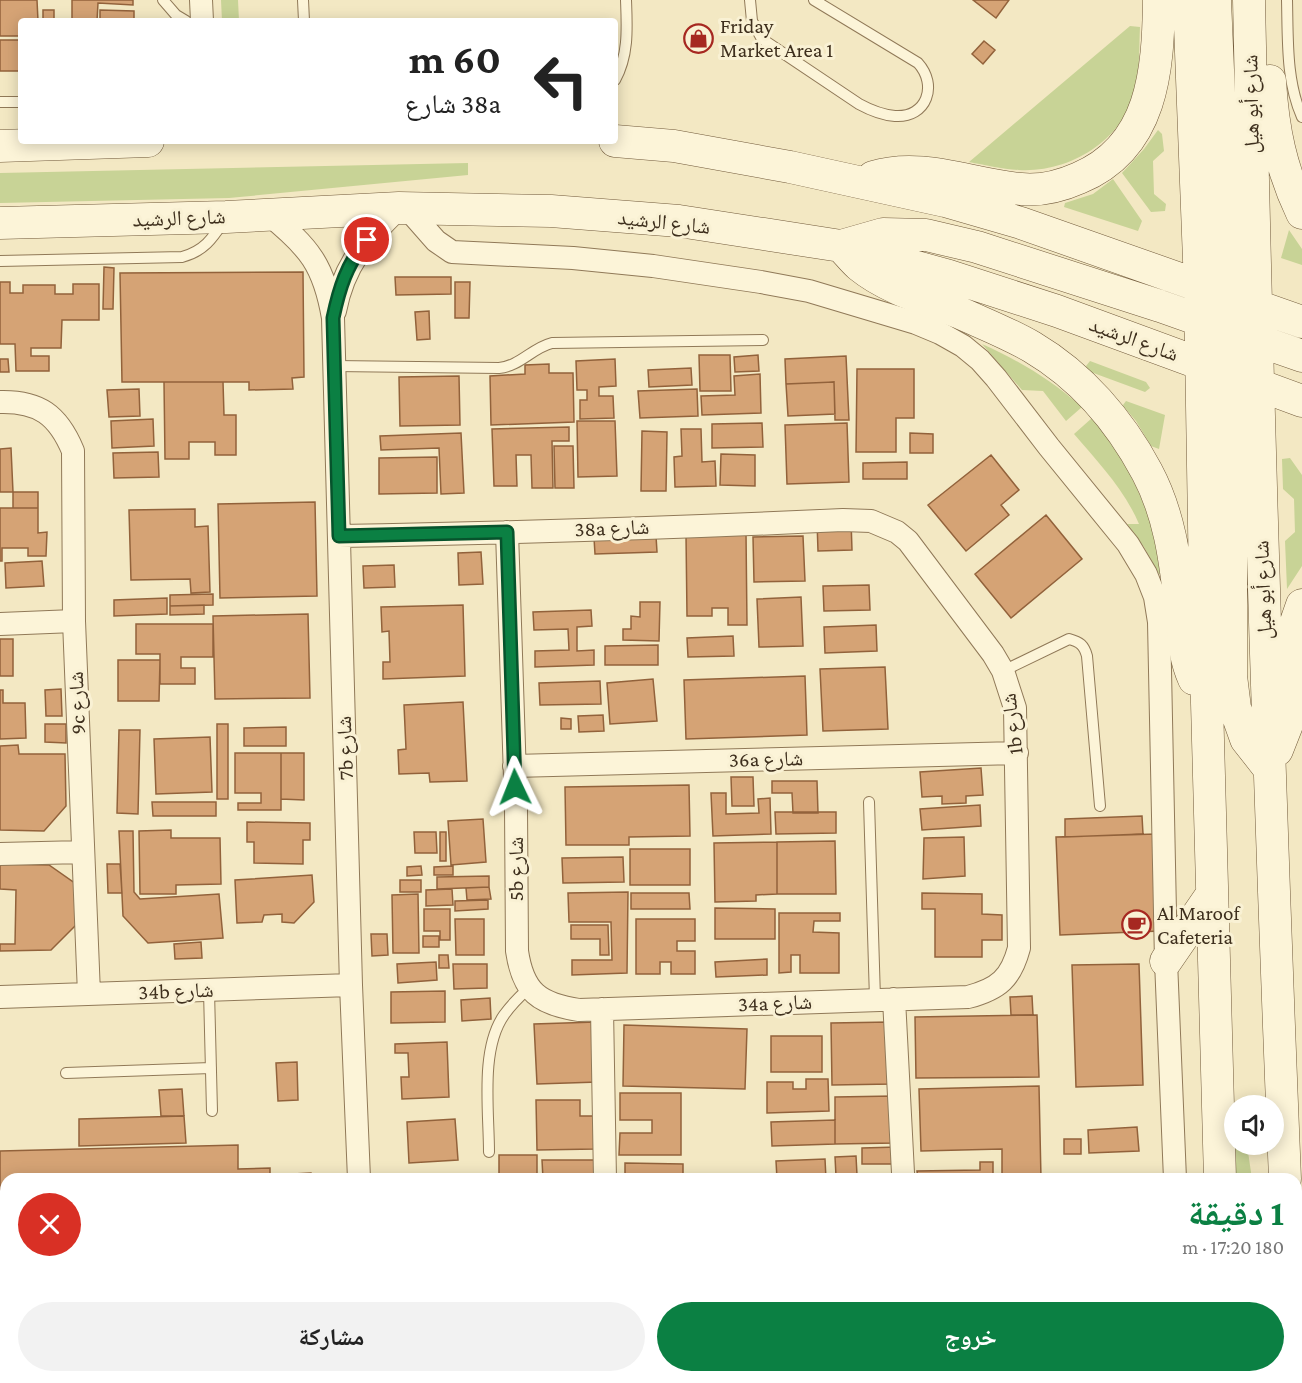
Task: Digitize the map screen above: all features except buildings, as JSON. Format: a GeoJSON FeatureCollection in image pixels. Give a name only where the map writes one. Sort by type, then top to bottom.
{"type":"FeatureCollection","features":[{"type":"Feature","properties":{"kind":"main road"},"geometry":{"type":"LineString","coordinates":[[859,182],[899,171],[917,171],[1022,189],[1044,188],[1067,183],[1087,175],[1105,164],[1134,133],[1143,116],[1154,78],[1159,0]]}},
{"type":"Feature","properties":{"kind":"main road"},"geometry":{"type":"LineString","coordinates":[[1190,0],[1200,286],[1207,703],[1220,1173]]}},
{"type":"Feature","properties":{"kind":"main road"},"geometry":{"type":"LineString","coordinates":[[1215,0],[1225,248],[1243,301]]}},
{"type":"Feature","properties":{"kind":"main road","name":"شارع أبو هيل"},"geometry":{"type":"LineString","coordinates":[[1249,0],[1254,259],[1243,301],[1244,379],[1231,676],[1235,708],[1246,739],[1268,767]]}},
{"type":"Feature","properties":{"kind":"main road"},"geometry":{"type":"LineString","coordinates":[[1266,0],[1273,125],[1278,152],[1290,190],[1302,213]]}},
{"type":"Feature","properties":{"kind":"main road"},"geometry":{"type":"LineString","coordinates":[[618,141],[674,146],[790,167],[945,201],[1010,220],[1302,322]]}},
{"type":"Feature","properties":{"kind":"main road"},"geometry":{"type":"LineString","coordinates":[[0,146],[50,144]]}},
{"type":"Feature","properties":{"kind":"main road","name":"شارع الرشيد"},"geometry":{"type":"LineString","coordinates":[[0,223],[226,217],[403,208],[551,211],[679,221],[841,246],[949,276],[1056,311],[1302,401]]}},
{"type":"Feature","properties":{"kind":"main road"},"geometry":{"type":"LineString","coordinates":[[1207,703],[1198,688],[1185,655],[1175,555],[1165,513],[1137,455],[1098,401],[1068,372],[1032,347],[992,327],[881,280],[859,265],[841,246],[883,234],[927,235],[977,247],[1302,356]]}},
{"type":"Feature","properties":{"kind":"main road"},"geometry":{"type":"LineString","coordinates":[[1285,1173],[1268,767],[1281,743],[1288,722],[1294,627],[1302,605]]}},
{"type":"Feature","properties":{"kind":"main road"},"geometry":{"type":"LineString","coordinates":[[1166,961],[1212,894]]}},
{"type":"Feature","properties":{"kind":"street"},"geometry":{"type":"LineString","coordinates":[[201,0],[202,18]]}},
{"type":"Feature","properties":{"kind":"street"},"geometry":{"type":"LineString","coordinates":[[403,208],[436,241],[452,252],[573,258],[653,266],[809,291],[916,323],[955,342],[980,360],[996,378],[1128,544],[1146,573],[1155,597],[1159,622],[1166,961],[1175,1173]]}},
{"type":"Feature","properties":{"kind":"street","name":"7b شارع"},"geometry":{"type":"LineString","coordinates":[[333,318],[346,271],[359,249],[403,208]]}},
{"type":"Feature","properties":{"kind":"street","name":"7b شارع"},"geometry":{"type":"LineString","coordinates":[[268,214],[296,237],[321,271],[329,292],[333,318],[351,986],[359,1173]]}},
{"type":"Feature","properties":{"kind":"street","name":"9c شارع"},"geometry":{"type":"LineString","coordinates":[[0,402],[18,402],[37,407],[53,418],[65,433],[73,451],[75,621],[89,994]]}},
{"type":"Feature","properties":{"kind":"street","name":"38a شارع"},"geometry":{"type":"LineString","coordinates":[[339,536],[843,520],[871,521],[884,525]]}},
{"type":"Feature","properties":{"kind":"street","name":"1b شارع"},"geometry":{"type":"LineString","coordinates":[[884,525],[897,532],[917,552],[993,654],[1003,671],[1015,708],[1019,948],[1014,966]]}},
{"type":"Feature","properties":{"kind":"street","name":"5b شارع"},"geometry":{"type":"LineString","coordinates":[[507,532],[517,951],[520,970],[530,988]]}},
{"type":"Feature","properties":{"kind":"street"},"geometry":{"type":"LineString","coordinates":[[0,624],[75,621]]}},
{"type":"Feature","properties":{"kind":"street","name":"36a شارع"},"geometry":{"type":"LineString","coordinates":[[514,766],[1017,753]]}},
{"type":"Feature","properties":{"kind":"street"},"geometry":{"type":"LineString","coordinates":[[0,854],[83,852]]}},
{"type":"Feature","properties":{"kind":"street","name":"34a شارع"},"geometry":{"type":"LineString","coordinates":[[530,988],[542,1000],[560,1007],[579,1010],[968,997],[987,992],[1003,982],[1014,966]]}},
{"type":"Feature","properties":{"kind":"street","name":"34b شارع"},"geometry":{"type":"LineString","coordinates":[[0,997],[351,986]]}},
{"type":"Feature","properties":{"kind":"street"},"geometry":{"type":"LineString","coordinates":[[884,999],[903,1173]]}},
{"type":"Feature","properties":{"kind":"street"},"geometry":{"type":"LineString","coordinates":[[602,1009],[605,1173]]}},
{"type":"Feature","properties":{"kind":"lane"},"geometry":{"type":"LineString","coordinates":[[163,0],[181,18]]}},
{"type":"Feature","properties":{"kind":"lane"},"geometry":{"type":"LineString","coordinates":[[303,0],[304,18]]}},
{"type":"Feature","properties":{"kind":"lane"},"geometry":{"type":"LineString","coordinates":[[618,72],[625,54],[627,36],[626,0]]}},
{"type":"Feature","properties":{"kind":"lane"},"geometry":{"type":"LineString","coordinates":[[750,0],[752,21],[762,39],[859,104],[879,113],[894,116],[912,113],[920,108],[926,100],[928,80],[918,63],[814,0]]}},
{"type":"Feature","properties":{"kind":"lane"},"geometry":{"type":"LineString","coordinates":[[1287,0],[1291,80],[1302,117]]}},
{"type":"Feature","properties":{"kind":"lane"},"geometry":{"type":"LineString","coordinates":[[0,102],[18,102]]}},
{"type":"Feature","properties":{"kind":"lane"},"geometry":{"type":"LineString","coordinates":[[0,261],[182,257],[204,248],[213,239],[226,217]]}},
{"type":"Feature","properties":{"kind":"lane"},"geometry":{"type":"LineString","coordinates":[[335,366],[499,368],[514,364],[536,349],[552,343],[763,340]]}},
{"type":"Feature","properties":{"kind":"lane"},"geometry":{"type":"LineString","coordinates":[[1003,671],[1069,639],[1078,641],[1084,648],[1087,656],[1100,806]]}},
{"type":"Feature","properties":{"kind":"lane"},"geometry":{"type":"LineString","coordinates":[[869,802],[884,999]]}},
{"type":"Feature","properties":{"kind":"lane"},"geometry":{"type":"LineString","coordinates":[[489,1152],[488,1059],[491,1044],[504,1015],[530,988]]}},
{"type":"Feature","properties":{"kind":"lane"},"geometry":{"type":"LineString","coordinates":[[209,991],[212,1111]]}},
{"type":"Feature","properties":{"kind":"lane"},"geometry":{"type":"LineString","coordinates":[[66,1073],[212,1068]]}},
{"type":"Feature","properties":{"kind":"green space"},"geometry":{"type":"Polygon","coordinates":[[[221,0],[238,0],[239,18],[222,18],[221,0]]]}},
{"type":"Feature","properties":{"kind":"green space"},"geometry":{"type":"Polygon","coordinates":[[[1130,26],[1140,27],[1136,87],[1130,106],[1108,137],[1076,159],[1058,166],[1019,170],[969,162],[1130,26]]]}},
{"type":"Feature","properties":{"kind":"green space"},"geometry":{"type":"Polygon","coordinates":[[[1158,130],[1162,134],[1164,151],[1153,161],[1154,194],[1166,204],[1165,211],[1151,212],[1122,173],[1158,130]]]}},
{"type":"Feature","properties":{"kind":"green space"},"geometry":{"type":"Polygon","coordinates":[[[468,163],[468,175],[229,198],[0,203],[0,173],[468,163]]]}},
{"type":"Feature","properties":{"kind":"green space"},"geometry":{"type":"Polygon","coordinates":[[[1113,179],[1142,221],[1138,231],[1064,207],[1065,203],[1093,194],[1113,179]]]}},
{"type":"Feature","properties":{"kind":"green space"},"geometry":{"type":"Polygon","coordinates":[[[1289,230],[1302,249],[1302,265],[1281,258],[1289,230]]]}},
{"type":"Feature","properties":{"kind":"green space"},"geometry":{"type":"Polygon","coordinates":[[[982,344],[1035,372],[1082,407],[1066,421],[1043,391],[1022,390],[982,344]]]}},
{"type":"Feature","properties":{"kind":"green space"},"geometry":{"type":"Polygon","coordinates":[[[1090,361],[1146,382],[1150,388],[1145,392],[1088,371],[1086,366],[1090,361]]]}},
{"type":"Feature","properties":{"kind":"green space"},"geometry":{"type":"Polygon","coordinates":[[[1126,401],[1165,415],[1159,449],[1151,446],[1136,421],[1124,407],[1126,401]]]}},
{"type":"Feature","properties":{"kind":"green space"},"geometry":{"type":"Polygon","coordinates":[[[1092,418],[1118,453],[1138,491],[1152,531],[1160,574],[1127,524],[1139,524],[1126,499],[1110,476],[1074,434],[1092,418]]]}},
{"type":"Feature","properties":{"kind":"green space"},"geometry":{"type":"Polygon","coordinates":[[[1290,458],[1302,475],[1302,566],[1287,589],[1285,541],[1295,532],[1294,499],[1283,489],[1282,459],[1290,458]]]}},
{"type":"Feature","properties":{"kind":"green space"},"geometry":{"type":"Polygon","coordinates":[[[1235,1155],[1248,1155],[1251,1173],[1236,1173],[1235,1155]]]}},
{"type":"Feature","properties":{"kind":"place","name":"Friday Market Area 1"},"geometry":{"type":"Point","coordinates":[699,38]}},
{"type":"Feature","properties":{"kind":"place","name":"Al Maroof Cafeteria"},"geometry":{"type":"Point","coordinates":[1136,925]}},
{"type":"Feature","properties":{"kind":"route"},"geometry":{"type":"LineString","coordinates":[[367,240],[346,271],[333,318],[339,536],[507,532],[515,787]]}}]}
